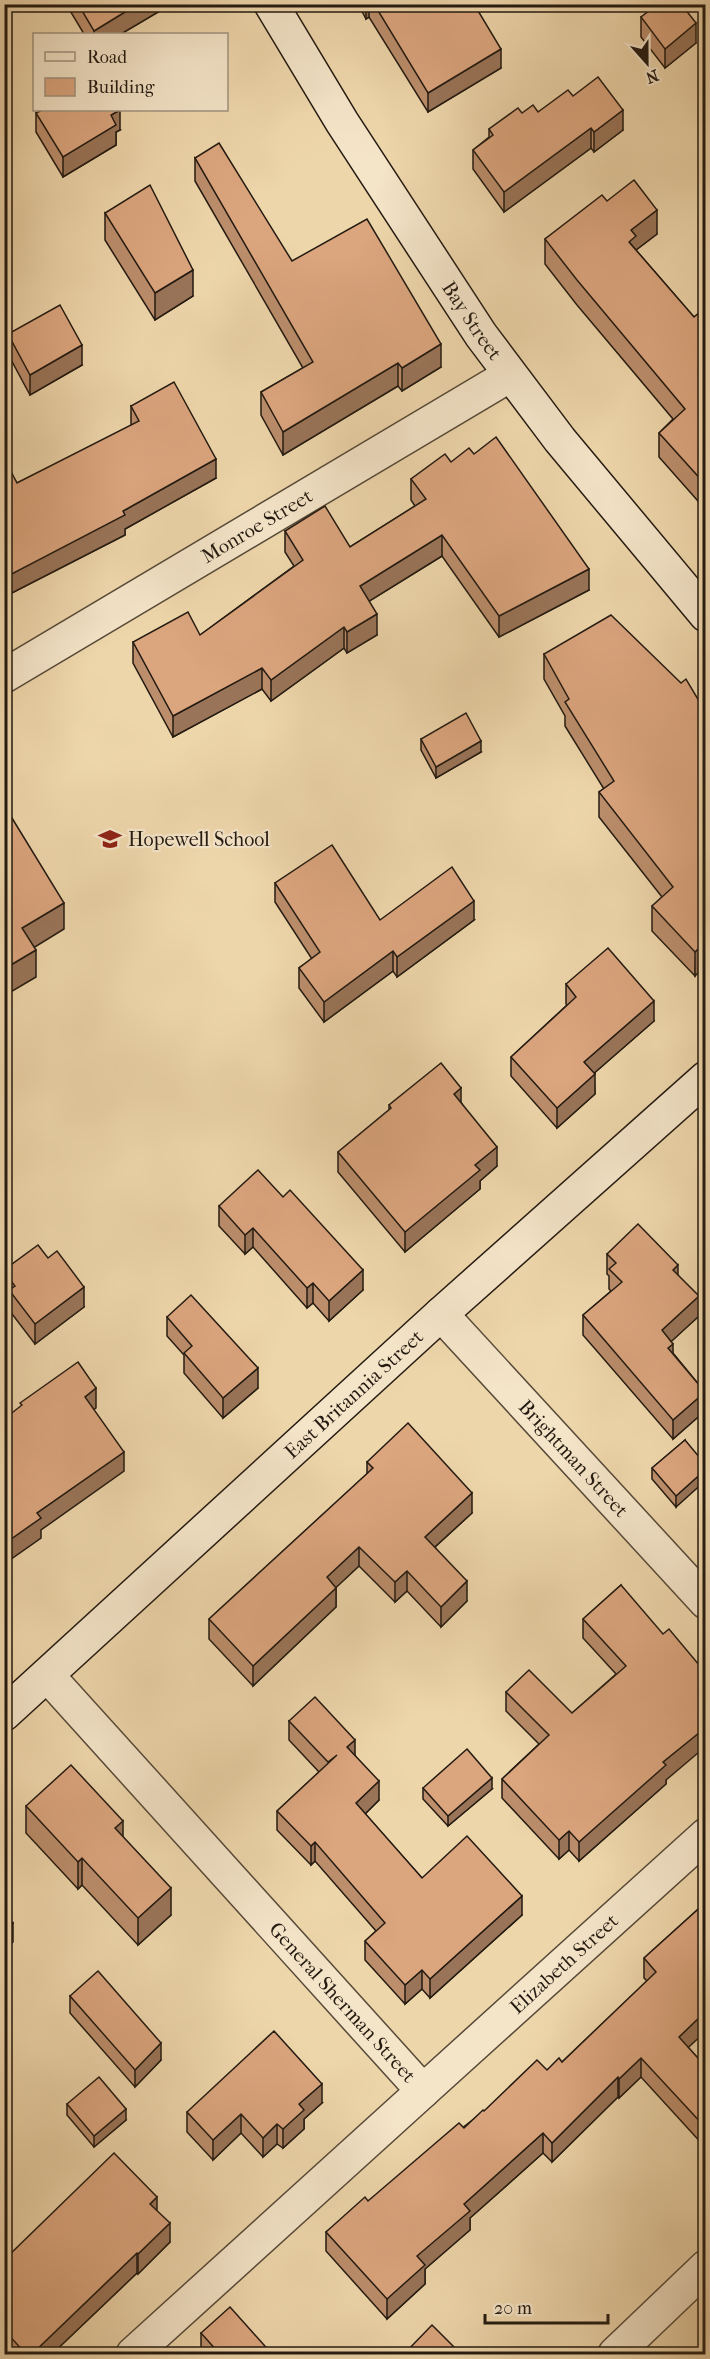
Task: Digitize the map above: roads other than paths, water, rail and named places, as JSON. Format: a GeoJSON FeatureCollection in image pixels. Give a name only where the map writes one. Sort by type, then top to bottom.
{"type":"FeatureCollection","features":[{"type":"Feature","properties":{"kind":"street","name":"Bay Street"},"geometry":{"type":"LineString","coordinates":[[271,4],[342,122],[416,237],[510,375],[560,440],[705,615]]}},
{"type":"Feature","properties":{"kind":"street","name":"Monroe Street"},"geometry":{"type":"LineString","coordinates":[[4,676],[510,375]]}},
{"type":"Feature","properties":{"kind":"street","name":"East Britannia Street"},"geometry":{"type":"LineString","coordinates":[[4,1714],[441,1314],[705,1078]]}},
{"type":"Feature","properties":{"kind":"street","name":"Brightman Street"},"geometry":{"type":"LineString","coordinates":[[441,1314],[705,1602]]}},
{"type":"Feature","properties":{"kind":"street","name":"General Sherman Street"},"geometry":{"type":"LineString","coordinates":[[47,1675],[423,2091],[134,2355]]}},
{"type":"Feature","properties":{"kind":"street","name":"Elizabeth Street"},"geometry":{"type":"LineString","coordinates":[[423,2091],[705,1835]]}},
{"type":"Feature","properties":{"kind":"street"},"geometry":{"type":"LineString","coordinates":[[615,2355],[705,2267]]}},
{"type":"Feature","properties":{"kind":"place","name":"Hopewell School"},"geometry":{"type":"Point","coordinates":[110,839]}}]}
